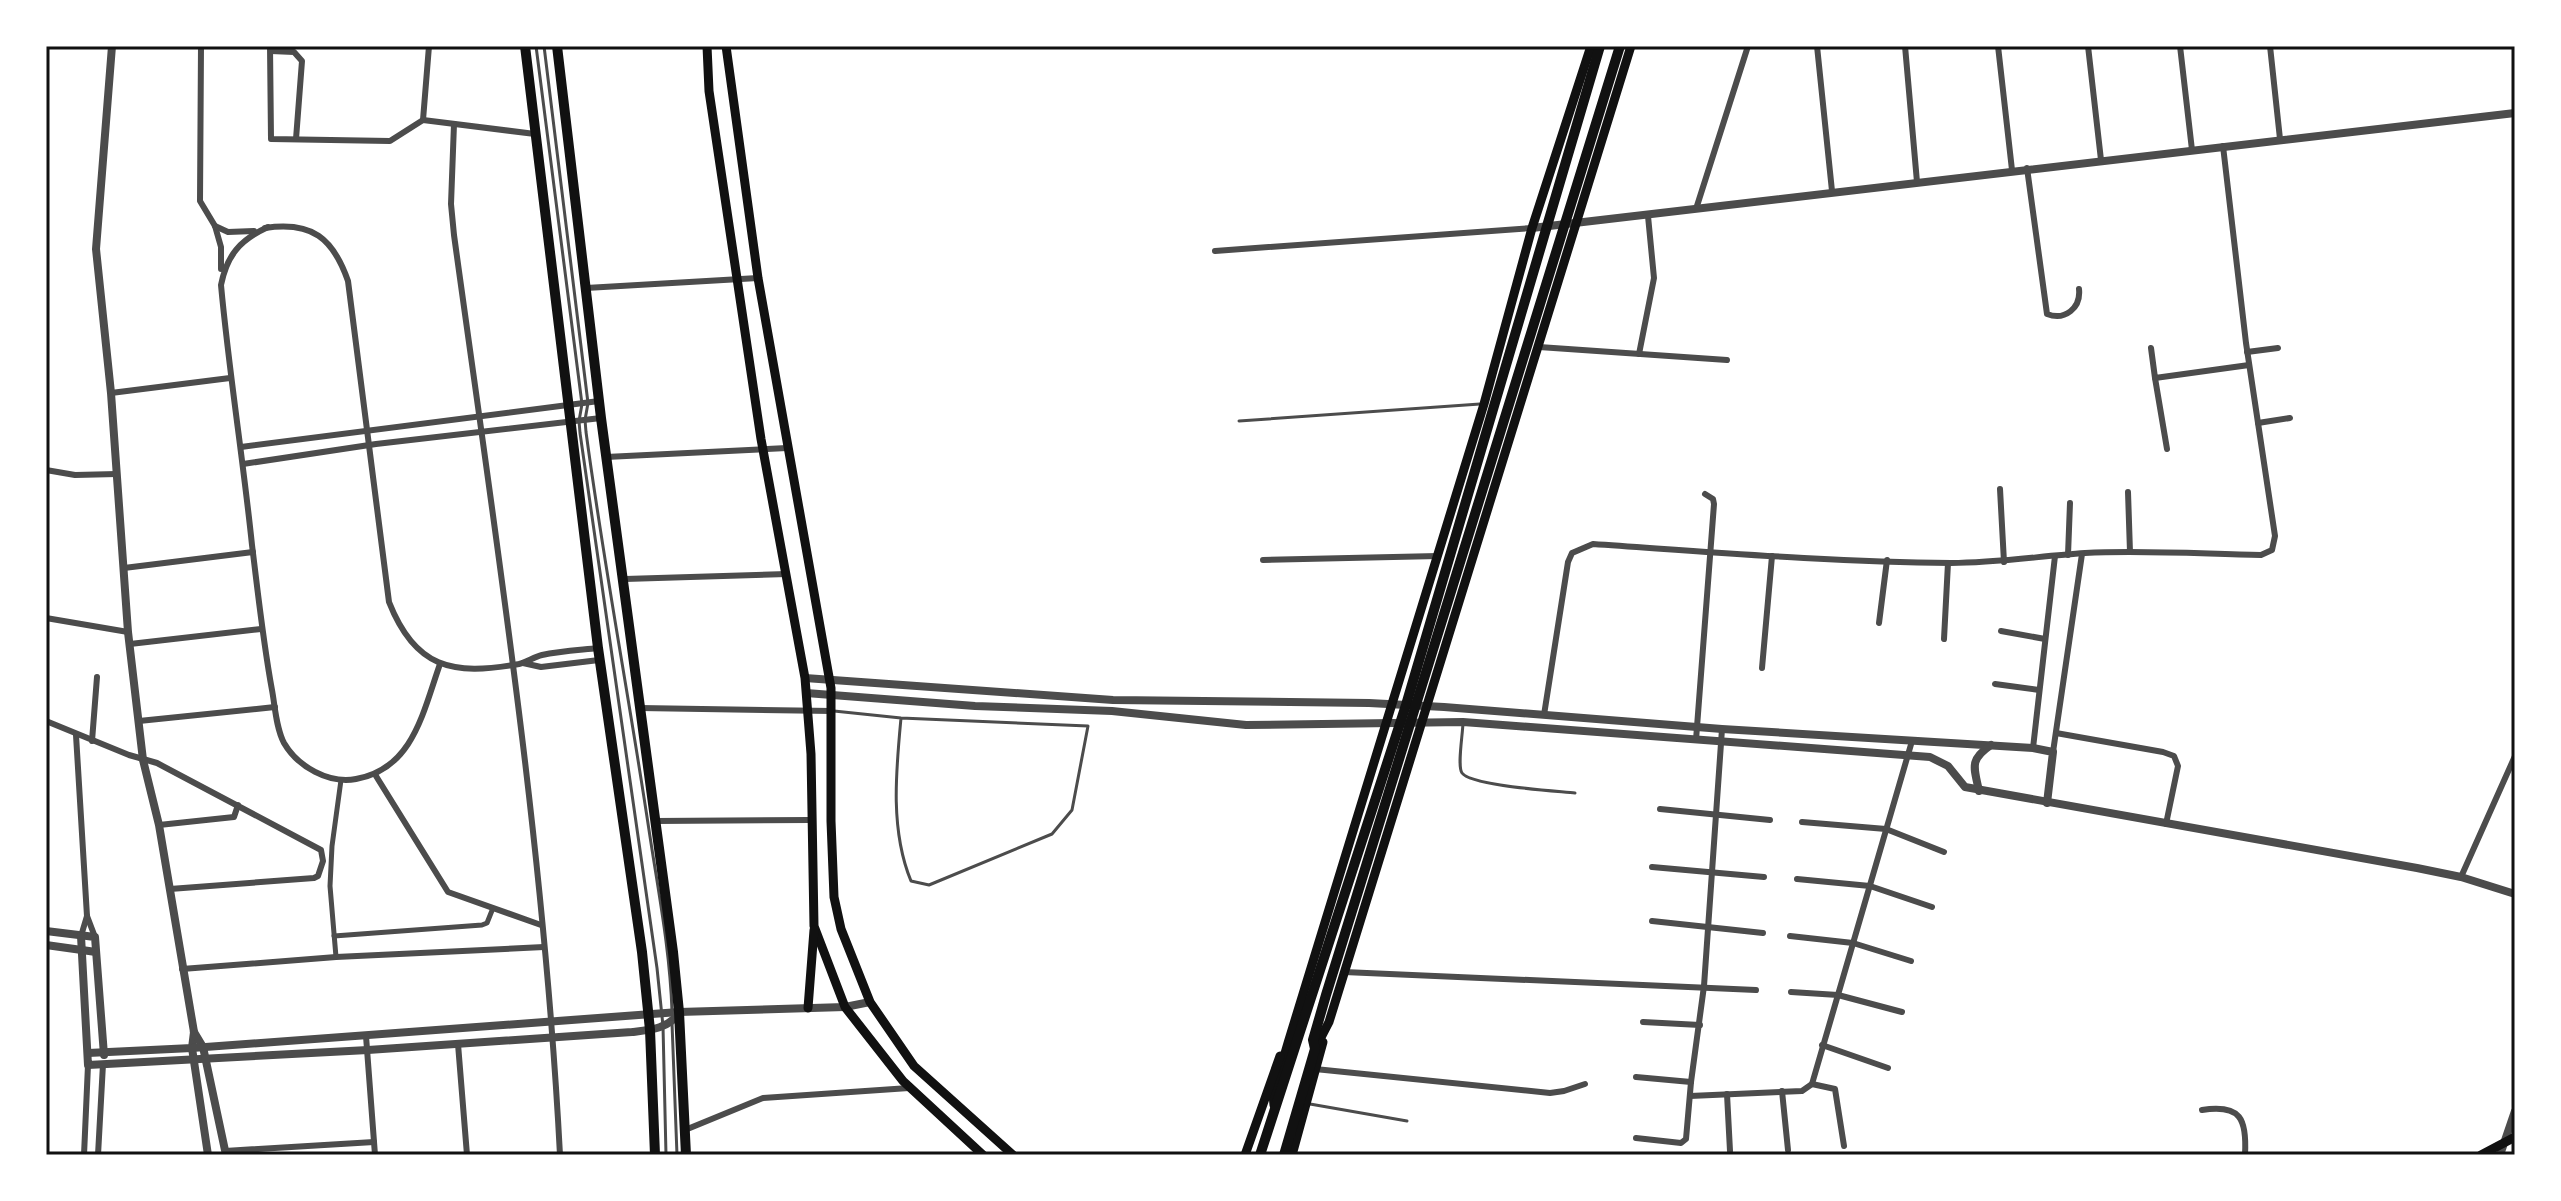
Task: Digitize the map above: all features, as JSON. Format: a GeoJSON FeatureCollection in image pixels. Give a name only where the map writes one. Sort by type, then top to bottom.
{"type":"FeatureCollection","features":[{"type":"Feature","properties":{"kind":"main road"},"geometry":{"type":"LineString","coordinates":[[525,46],[570,405],[578,421],[599,660],[642,952],[650,1030],[655,1155]]}},
{"type":"Feature","properties":{"kind":"main road"},"geometry":{"type":"LineString","coordinates":[[557,46],[586,288],[590,403],[601,418],[625,579],[655,821],[686,1155]]}},
{"type":"Feature","properties":{"kind":"main road"},"geometry":{"type":"LineString","coordinates":[[707,46],[709,91],[763,449],[805,678],[811,754],[814,926],[808,1008]]}},
{"type":"Feature","properties":{"kind":"main road"},"geometry":{"type":"LineString","coordinates":[[726,46],[758,278],[832,695],[834,897],[850,956],[870,1002],[914,1066],[1013,1155]]}},
{"type":"Feature","properties":{"kind":"main road"},"geometry":{"type":"LineString","coordinates":[[1274,1105],[1273,1094],[1288,1043],[1484,404],[1532,228],[1591,46]]}},
{"type":"Feature","properties":{"kind":"main road"},"geometry":{"type":"LineString","coordinates":[[1417,705],[1545,227],[1600,46]]}},
{"type":"Feature","properties":{"kind":"main road"},"geometry":{"type":"LineString","coordinates":[[1315,1049],[1313,1040],[1317,1025],[1620,46]]}},
{"type":"Feature","properties":{"kind":"main road"},"geometry":{"type":"LineString","coordinates":[[1417,705],[1539,347],[1631,46]]}},
{"type":"Feature","properties":{"kind":"main road"},"geometry":{"type":"LineString","coordinates":[[1292,1155],[1412,722]]}},
{"type":"Feature","properties":{"kind":"main road"},"geometry":{"type":"LineString","coordinates":[[1260,1155],[1274,1105],[1412,722]]}},
{"type":"Feature","properties":{"kind":"main road"},"geometry":{"type":"LineString","coordinates":[[814,926],[845,1007],[909,1088],[983,1155]]}},
{"type":"Feature","properties":{"kind":"main road"},"geometry":{"type":"LineString","coordinates":[[1284,1155],[1315,1049],[1329,1022]]}},
{"type":"Feature","properties":{"kind":"main road"},"geometry":{"type":"LineString","coordinates":[[1245,1155],[1276,1063],[1288,1043]]}},
{"type":"Feature","properties":{"kind":"main road"},"geometry":{"type":"LineString","coordinates":[[2481,1155],[2515,1137]]}},
{"type":"Feature","properties":{"kind":"street"},"geometry":{"type":"LineString","coordinates":[[112,46],[96,244],[111,393],[128,632],[143,760],[159,825],[194,1032],[192,1048],[208,1155]]}},
{"type":"Feature","properties":{"kind":"street"},"geometry":{"type":"LineString","coordinates":[[201,46],[200,201],[215,226],[221,247],[221,285],[230,378],[241,447],[261,629],[284,743],[304,765],[327,778],[341,780],[376,776],[400,758],[412,737],[440,664]]}},
{"type":"Feature","properties":{"kind":"street"},"geometry":{"type":"LineString","coordinates":[[423,120],[429,46]]}},
{"type":"Feature","properties":{"kind":"street"},"geometry":{"type":"LineString","coordinates":[[1696,209],[1748,46]]}},
{"type":"Feature","properties":{"kind":"street"},"geometry":{"type":"LineString","coordinates":[[1817,46],[1832,191]]}},
{"type":"Feature","properties":{"kind":"street"},"geometry":{"type":"LineString","coordinates":[[1905,46],[1917,182]]}},
{"type":"Feature","properties":{"kind":"street"},"geometry":{"type":"LineString","coordinates":[[1998,46],[2012,170]]}},
{"type":"Feature","properties":{"kind":"street"},"geometry":{"type":"LineString","coordinates":[[2088,46],[2101,160]]}},
{"type":"Feature","properties":{"kind":"street"},"geometry":{"type":"LineString","coordinates":[[2180,46],[2192,150]]}},
{"type":"Feature","properties":{"kind":"street"},"geometry":{"type":"LineString","coordinates":[[2270,46],[2280,139]]}},
{"type":"Feature","properties":{"kind":"street"},"geometry":{"type":"LineString","coordinates":[[296,139],[302,61],[294,52],[270,48],[271,139],[390,141],[423,120],[535,134]]}},
{"type":"Feature","properties":{"kind":"street"},"geometry":{"type":"LineString","coordinates":[[1215,251],[1578,224],[1832,191],[2515,113]]}},
{"type":"Feature","properties":{"kind":"street"},"geometry":{"type":"LineString","coordinates":[[454,124],[451,204],[513,664],[554,1037],[560,1155]]}},
{"type":"Feature","properties":{"kind":"street"},"geometry":{"type":"LineString","coordinates":[[1544,715],[1568,562],[1572,553],[1593,544],[1772,556],[1948,563],[2130,552],[2261,555],[2272,550],[2275,536],[2247,352],[2223,146]]}},
{"type":"Feature","properties":{"kind":"street"},"geometry":{"type":"LineString","coordinates":[[2027,168],[2047,314],[2054,317],[2075,309],[2080,301],[2079,289]]}},
{"type":"Feature","properties":{"kind":"street"},"geometry":{"type":"LineString","coordinates":[[1639,354],[1654,278],[1648,216]]}},
{"type":"Feature","properties":{"kind":"street"},"geometry":{"type":"LineString","coordinates":[[215,226],[228,232],[246,233],[268,227],[301,227],[322,237],[339,256],[348,281],[389,602],[399,628],[417,650],[440,664],[472,669],[523,663],[539,656],[598,648]]}},
{"type":"Feature","properties":{"kind":"street"},"geometry":{"type":"LineString","coordinates":[[221,285],[224,266],[236,249],[268,227]]}},
{"type":"Feature","properties":{"kind":"street"},"geometry":{"type":"LineString","coordinates":[[586,288],[758,278]]}},
{"type":"Feature","properties":{"kind":"street"},"geometry":{"type":"LineString","coordinates":[[1539,347],[1727,360]]}},
{"type":"Feature","properties":{"kind":"street"},"geometry":{"type":"LineString","coordinates":[[2151,348],[2167,449]]}},
{"type":"Feature","properties":{"kind":"street"},"geometry":{"type":"LineString","coordinates":[[2247,352],[2278,348]]}},
{"type":"Feature","properties":{"kind":"street"},"geometry":{"type":"LineString","coordinates":[[2155,378],[2249,365]]}},
{"type":"Feature","properties":{"kind":"street"},"geometry":{"type":"LineString","coordinates":[[111,393],[230,378]]}},
{"type":"Feature","properties":{"kind":"street"},"geometry":{"type":"LineString","coordinates":[[241,447],[590,403]]}},
{"type":"Feature","properties":{"kind":"street"},"geometry":{"type":"LineString","coordinates":[[243,464],[369,445],[601,418]]}},
{"type":"Feature","properties":{"kind":"street"},"geometry":{"type":"LineString","coordinates":[[2258,423],[2290,418]]}},
{"type":"Feature","properties":{"kind":"street"},"geometry":{"type":"LineString","coordinates":[[606,457],[787,448]]}},
{"type":"Feature","properties":{"kind":"street"},"geometry":{"type":"LineString","coordinates":[[46,470],[75,475],[117,474]]}},
{"type":"Feature","properties":{"kind":"street"},"geometry":{"type":"LineString","coordinates":[[2000,489],[2004,562]]}},
{"type":"Feature","properties":{"kind":"street"},"geometry":{"type":"LineString","coordinates":[[2128,492],[2130,552]]}},
{"type":"Feature","properties":{"kind":"street"},"geometry":{"type":"LineString","coordinates":[[1696,740],[1714,504],[1713,499],[1705,494]]}},
{"type":"Feature","properties":{"kind":"street"},"geometry":{"type":"LineString","coordinates":[[2068,555],[2070,503]]}},
{"type":"Feature","properties":{"kind":"street"},"geometry":{"type":"LineString","coordinates":[[124,568],[253,552]]}},
{"type":"Feature","properties":{"kind":"street"},"geometry":{"type":"LineString","coordinates":[[2047,803],[2082,554]]}},
{"type":"Feature","properties":{"kind":"street"},"geometry":{"type":"LineString","coordinates":[[1263,560],[1438,556]]}},
{"type":"Feature","properties":{"kind":"street"},"geometry":{"type":"LineString","coordinates":[[1762,668],[1772,556]]}},
{"type":"Feature","properties":{"kind":"street"},"geometry":{"type":"LineString","coordinates":[[2033,748],[2055,556]]}},
{"type":"Feature","properties":{"kind":"street"},"geometry":{"type":"LineString","coordinates":[[1879,623],[1887,560]]}},
{"type":"Feature","properties":{"kind":"street"},"geometry":{"type":"LineString","coordinates":[[1944,639],[1948,563]]}},
{"type":"Feature","properties":{"kind":"street"},"geometry":{"type":"LineString","coordinates":[[625,579],[787,574]]}},
{"type":"Feature","properties":{"kind":"street"},"geometry":{"type":"LineString","coordinates":[[46,618],[128,632]]}},
{"type":"Feature","properties":{"kind":"street"},"geometry":{"type":"LineString","coordinates":[[130,644],[261,629]]}},
{"type":"Feature","properties":{"kind":"street"},"geometry":{"type":"LineString","coordinates":[[2001,631],[2045,639]]}},
{"type":"Feature","properties":{"kind":"street"},"geometry":{"type":"LineString","coordinates":[[523,663],[541,667],[599,660]]}},
{"type":"Feature","properties":{"kind":"street"},"geometry":{"type":"LineString","coordinates":[[92,741],[97,677]]}},
{"type":"Feature","properties":{"kind":"street"},"geometry":{"type":"LineString","coordinates":[[805,678],[1113,700],[1417,705],[1722,729],[2033,748],[2053,752]]}},
{"type":"Feature","properties":{"kind":"street"},"geometry":{"type":"LineString","coordinates":[[1995,684],[2039,690]]}},
{"type":"Feature","properties":{"kind":"street"},"geometry":{"type":"LineString","coordinates":[[806,693],[975,706],[1112,711],[1246,725],[1463,722],[1930,757],[1948,766],[1965,787],[1979,791],[2461,877],[2515,894]]}},
{"type":"Feature","properties":{"kind":"street"},"geometry":{"type":"LineString","coordinates":[[1112,711],[1113,700]]}},
{"type":"Feature","properties":{"kind":"street"},"geometry":{"type":"LineString","coordinates":[[139,721],[275,707]]}},
{"type":"Feature","properties":{"kind":"street"},"geometry":{"type":"LineString","coordinates":[[640,708],[832,711]]}},
{"type":"Feature","properties":{"kind":"street"},"geometry":{"type":"LineString","coordinates":[[46,721],[76,735],[157,763],[321,850],[327,861]]}},
{"type":"Feature","properties":{"kind":"street"},"geometry":{"type":"LineString","coordinates":[[1636,1138],[1684,1142],[1704,986],[1722,729]]}},
{"type":"Feature","properties":{"kind":"street"},"geometry":{"type":"LineString","coordinates":[[2056,733],[2174,756],[2178,766],[2166,824]]}},
{"type":"Feature","properties":{"kind":"street"},"geometry":{"type":"LineString","coordinates":[[76,735],[87,916],[95,937],[104,1053],[98,1155]]}},
{"type":"Feature","properties":{"kind":"street"},"geometry":{"type":"LineString","coordinates":[[1690,1096],[1802,1091],[1812,1084],[1912,741]]}},
{"type":"Feature","properties":{"kind":"street"},"geometry":{"type":"LineString","coordinates":[[1979,791],[1974,763],[1979,754],[1992,745]]}},
{"type":"Feature","properties":{"kind":"street"},"geometry":{"type":"LineString","coordinates":[[2461,877],[2515,756]]}},
{"type":"Feature","properties":{"kind":"street"},"geometry":{"type":"LineString","coordinates":[[376,776],[448,892],[541,925]]}},
{"type":"Feature","properties":{"kind":"street"},"geometry":{"type":"LineString","coordinates":[[336,957],[327,861],[341,780]]}},
{"type":"Feature","properties":{"kind":"street"},"geometry":{"type":"LineString","coordinates":[[159,825],[234,817],[238,805]]}},
{"type":"Feature","properties":{"kind":"street"},"geometry":{"type":"LineString","coordinates":[[1660,809],[1770,820]]}},
{"type":"Feature","properties":{"kind":"street"},"geometry":{"type":"LineString","coordinates":[[655,821],[810,820]]}},
{"type":"Feature","properties":{"kind":"street"},"geometry":{"type":"LineString","coordinates":[[1802,822],[1886,829],[1944,852]]}},
{"type":"Feature","properties":{"kind":"street"},"geometry":{"type":"LineString","coordinates":[[170,889],[314,878],[327,861]]}},
{"type":"Feature","properties":{"kind":"street"},"geometry":{"type":"LineString","coordinates":[[1652,867],[1764,877]]}},
{"type":"Feature","properties":{"kind":"street"},"geometry":{"type":"LineString","coordinates":[[1797,879],[1870,886],[1932,907]]}},
{"type":"Feature","properties":{"kind":"street"},"geometry":{"type":"LineString","coordinates":[[334,936],[482,925],[487,923],[493,908]]}},
{"type":"Feature","properties":{"kind":"street"},"geometry":{"type":"LineString","coordinates":[[84,1155],[88,1053],[81,936],[87,916]]}},
{"type":"Feature","properties":{"kind":"street"},"geometry":{"type":"LineString","coordinates":[[1652,921],[1763,933]]}},
{"type":"Feature","properties":{"kind":"street"},"geometry":{"type":"LineString","coordinates":[[46,931],[95,937]]}},
{"type":"Feature","properties":{"kind":"street"},"geometry":{"type":"LineString","coordinates":[[1790,936],[1853,943],[1911,961]]}},
{"type":"Feature","properties":{"kind":"street"},"geometry":{"type":"LineString","coordinates":[[46,945],[96,952]]}},
{"type":"Feature","properties":{"kind":"street"},"geometry":{"type":"LineString","coordinates":[[182,969],[336,957],[544,947]]}},
{"type":"Feature","properties":{"kind":"street"},"geometry":{"type":"LineString","coordinates":[[1344,972],[1756,990]]}},
{"type":"Feature","properties":{"kind":"street"},"geometry":{"type":"LineString","coordinates":[[1791,992],[1838,995],[1902,1012]]}},
{"type":"Feature","properties":{"kind":"street"},"geometry":{"type":"LineString","coordinates":[[88,1053],[662,1014],[675,1016],[845,1007],[870,1002]]}},
{"type":"Feature","properties":{"kind":"street"},"geometry":{"type":"LineString","coordinates":[[88,1065],[368,1050],[650,1030],[663,1026],[675,1016]]}},
{"type":"Feature","properties":{"kind":"street"},"geometry":{"type":"LineString","coordinates":[[1643,1022],[1700,1025]]}},
{"type":"Feature","properties":{"kind":"street"},"geometry":{"type":"LineString","coordinates":[[194,1032],[203,1047],[225,1153],[374,1142]]}},
{"type":"Feature","properties":{"kind":"street"},"geometry":{"type":"LineString","coordinates":[[366,1036],[375,1155]]}},
{"type":"Feature","properties":{"kind":"street"},"geometry":{"type":"LineString","coordinates":[[458,1044],[467,1155]]}},
{"type":"Feature","properties":{"kind":"street"},"geometry":{"type":"LineString","coordinates":[[1822,1045],[1888,1068]]}},
{"type":"Feature","properties":{"kind":"street"},"geometry":{"type":"LineString","coordinates":[[1315,1069],[1550,1093],[1585,1084]]}},
{"type":"Feature","properties":{"kind":"street"},"geometry":{"type":"LineString","coordinates":[[1636,1077],[1691,1082]]}},
{"type":"Feature","properties":{"kind":"street"},"geometry":{"type":"LineString","coordinates":[[1812,1084],[1835,1089],[1844,1146]]}},
{"type":"Feature","properties":{"kind":"street"},"geometry":{"type":"LineString","coordinates":[[685,1130],[763,1098],[909,1088]]}},
{"type":"Feature","properties":{"kind":"street"},"geometry":{"type":"LineString","coordinates":[[1782,1091],[1788,1150]]}},
{"type":"Feature","properties":{"kind":"street"},"geometry":{"type":"LineString","coordinates":[[1727,1094],[1730,1151]]}},
{"type":"Feature","properties":{"kind":"street"},"geometry":{"type":"LineString","coordinates":[[2202,1110],[2227,1108],[2234,1111],[2242,1120],[2245,1155]]}},
{"type":"Feature","properties":{"kind":"street"},"geometry":{"type":"LineString","coordinates":[[2500,1155],[2515,1111]]}},
{"type":"Feature","properties":{"kind":"lane"},"geometry":{"type":"LineString","coordinates":[[536,46],[590,403]]}},
{"type":"Feature","properties":{"kind":"lane"},"geometry":{"type":"LineString","coordinates":[[544,46],[590,403],[578,421],[597,564],[632,779],[662,1014],[666,1155]]}},
{"type":"Feature","properties":{"kind":"lane"},"geometry":{"type":"LineString","coordinates":[[1239,421],[1484,404]]}},
{"type":"Feature","properties":{"kind":"lane"},"geometry":{"type":"LineString","coordinates":[[578,421],[641,779],[669,964],[675,1016],[677,1155]]}},
{"type":"Feature","properties":{"kind":"lane"},"geometry":{"type":"LineString","coordinates":[[832,711],[901,718],[1088,726],[1072,810],[1052,834],[929,885],[911,881],[902,850],[896,786],[901,718]]}},
{"type":"Feature","properties":{"kind":"lane"},"geometry":{"type":"LineString","coordinates":[[1463,722],[1460,769],[1466,777],[1485,783],[1575,793]]}},
{"type":"Feature","properties":{"kind":"lane"},"geometry":{"type":"LineString","coordinates":[[1306,1104],[1407,1121]]}}]}
